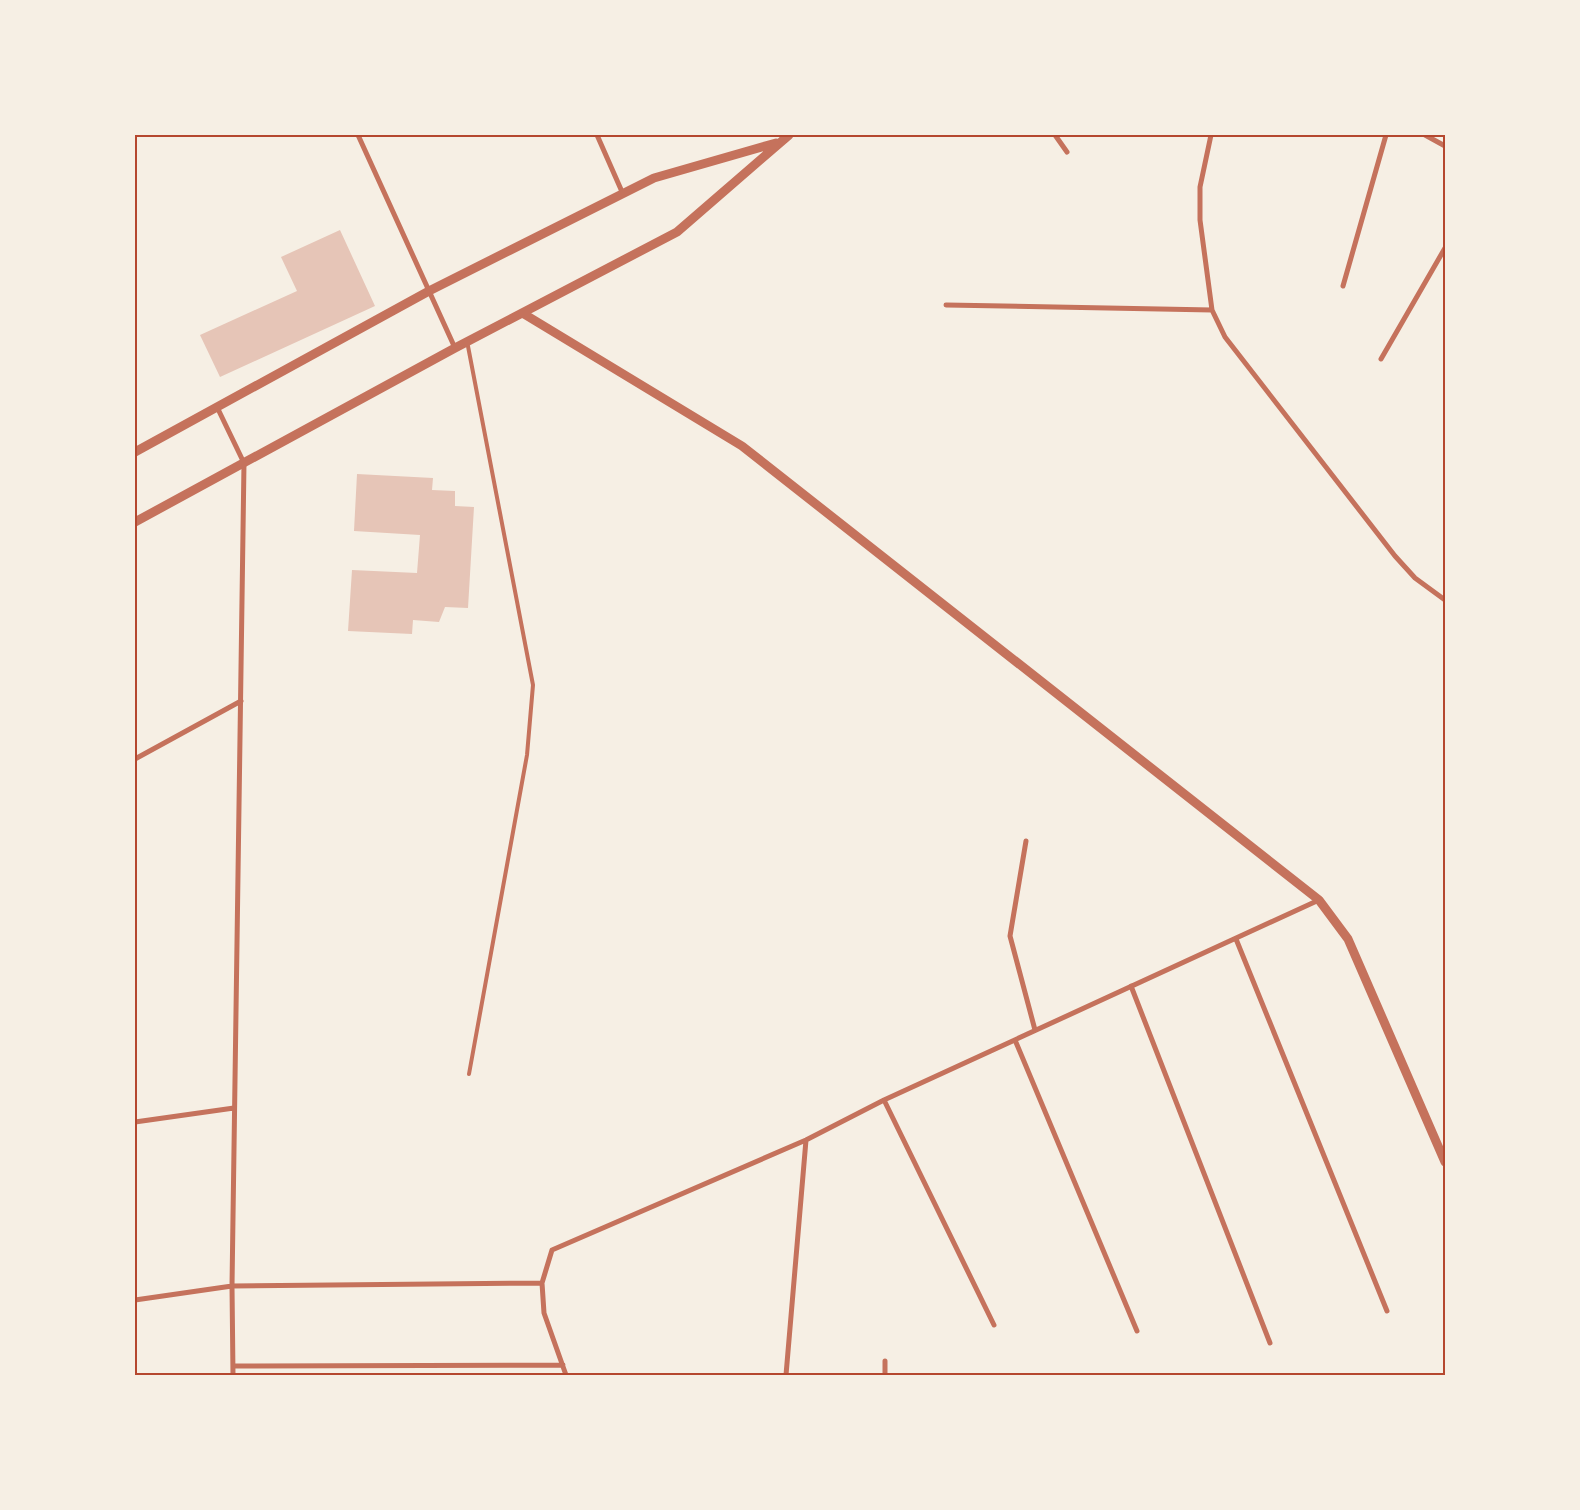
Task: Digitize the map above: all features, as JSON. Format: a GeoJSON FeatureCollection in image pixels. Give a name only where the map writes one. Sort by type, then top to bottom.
{"type":"FeatureCollection","features":[{"type":"Feature","properties":{"kind":"street"},"geometry":{"type":"LineString","coordinates":[[597,135],[623,194]]}},
{"type":"Feature","properties":{"kind":"street"},"geometry":{"type":"LineString","coordinates":[[135,522],[455,348],[524,314],[677,232],[778,142],[789,135]]}},
{"type":"Feature","properties":{"kind":"street"},"geometry":{"type":"LineString","coordinates":[[1055,135],[1067,152]]}},
{"type":"Feature","properties":{"kind":"street"},"geometry":{"type":"LineString","coordinates":[[1211,135],[1200,187],[1200,220],[1212,310],[1224,337],[1395,556],[1415,578],[1445,600]]}},
{"type":"Feature","properties":{"kind":"street"},"geometry":{"type":"LineString","coordinates":[[1343,286],[1386,135]]}},
{"type":"Feature","properties":{"kind":"street"},"geometry":{"type":"LineString","coordinates":[[1425,135],[1445,146]]}},
{"type":"Feature","properties":{"kind":"street"},"geometry":{"type":"LineString","coordinates":[[360,136],[455,348]]}},
{"type":"Feature","properties":{"kind":"street"},"geometry":{"type":"LineString","coordinates":[[135,452],[429,291],[654,178],[778,142]]}},
{"type":"Feature","properties":{"kind":"street"},"geometry":{"type":"LineString","coordinates":[[1381,359],[1445,248]]}},
{"type":"Feature","properties":{"kind":"street"},"geometry":{"type":"LineString","coordinates":[[946,304],[1212,310]]}},
{"type":"Feature","properties":{"kind":"street"},"geometry":{"type":"LineString","coordinates":[[524,314],[742,446],[1319,900],[1348,939],[1445,1162]]}},
{"type":"Feature","properties":{"kind":"street"},"geometry":{"type":"LineString","coordinates":[[217,407],[244,463],[234,1108],[233,1375]]}},
{"type":"Feature","properties":{"kind":"street"},"geometry":{"type":"LineString","coordinates":[[135,758],[241,701]]}},
{"type":"Feature","properties":{"kind":"street"},"geometry":{"type":"LineString","coordinates":[[1026,841],[1010,936],[1036,1030]]}},
{"type":"Feature","properties":{"kind":"street"},"geometry":{"type":"LineString","coordinates":[[566,1375],[544,1313],[542,1282],[552,1250],[806,1140],[884,1100],[1319,900]]}},
{"type":"Feature","properties":{"kind":"street"},"geometry":{"type":"LineString","coordinates":[[1236,939],[1387,1311]]}},
{"type":"Feature","properties":{"kind":"street"},"geometry":{"type":"LineString","coordinates":[[1131,986],[1270,1343]]}},
{"type":"Feature","properties":{"kind":"street"},"geometry":{"type":"LineString","coordinates":[[1015,1040],[1137,1332]]}},
{"type":"Feature","properties":{"kind":"street"},"geometry":{"type":"LineString","coordinates":[[884,1100],[994,1325]]}},
{"type":"Feature","properties":{"kind":"street"},"geometry":{"type":"LineString","coordinates":[[135,1122],[234,1108]]}},
{"type":"Feature","properties":{"kind":"street"},"geometry":{"type":"LineString","coordinates":[[786,1375],[806,1140]]}},
{"type":"Feature","properties":{"kind":"street"},"geometry":{"type":"LineString","coordinates":[[135,1300],[232,1286],[542,1282]]}},
{"type":"Feature","properties":{"kind":"street"},"geometry":{"type":"LineString","coordinates":[[885,1361],[885,1375]]}},
{"type":"Feature","properties":{"kind":"street"},"geometry":{"type":"LineString","coordinates":[[232,1366],[563,1365]]}},
{"type":"Feature","properties":{"kind":"lane"},"geometry":{"type":"LineString","coordinates":[[467,342],[533,685],[526,755],[470,1074]]}},
{"type":"Feature","properties":{"kind":"building"},"geometry":{"type":"Polygon","coordinates":[[[340,230],[375,306],[220,377],[200,335],[297,291],[281,257],[340,230]]]}},
{"type":"Feature","properties":{"kind":"building"},"geometry":{"type":"Polygon","coordinates":[[[357,474],[433,478],[432,490],[455,491],[455,506],[474,507],[468,608],[445,607],[439,622],[413,620],[412,634],[348,631],[352,570],[417,573],[420,535],[354,531],[357,474]]]}}]}
